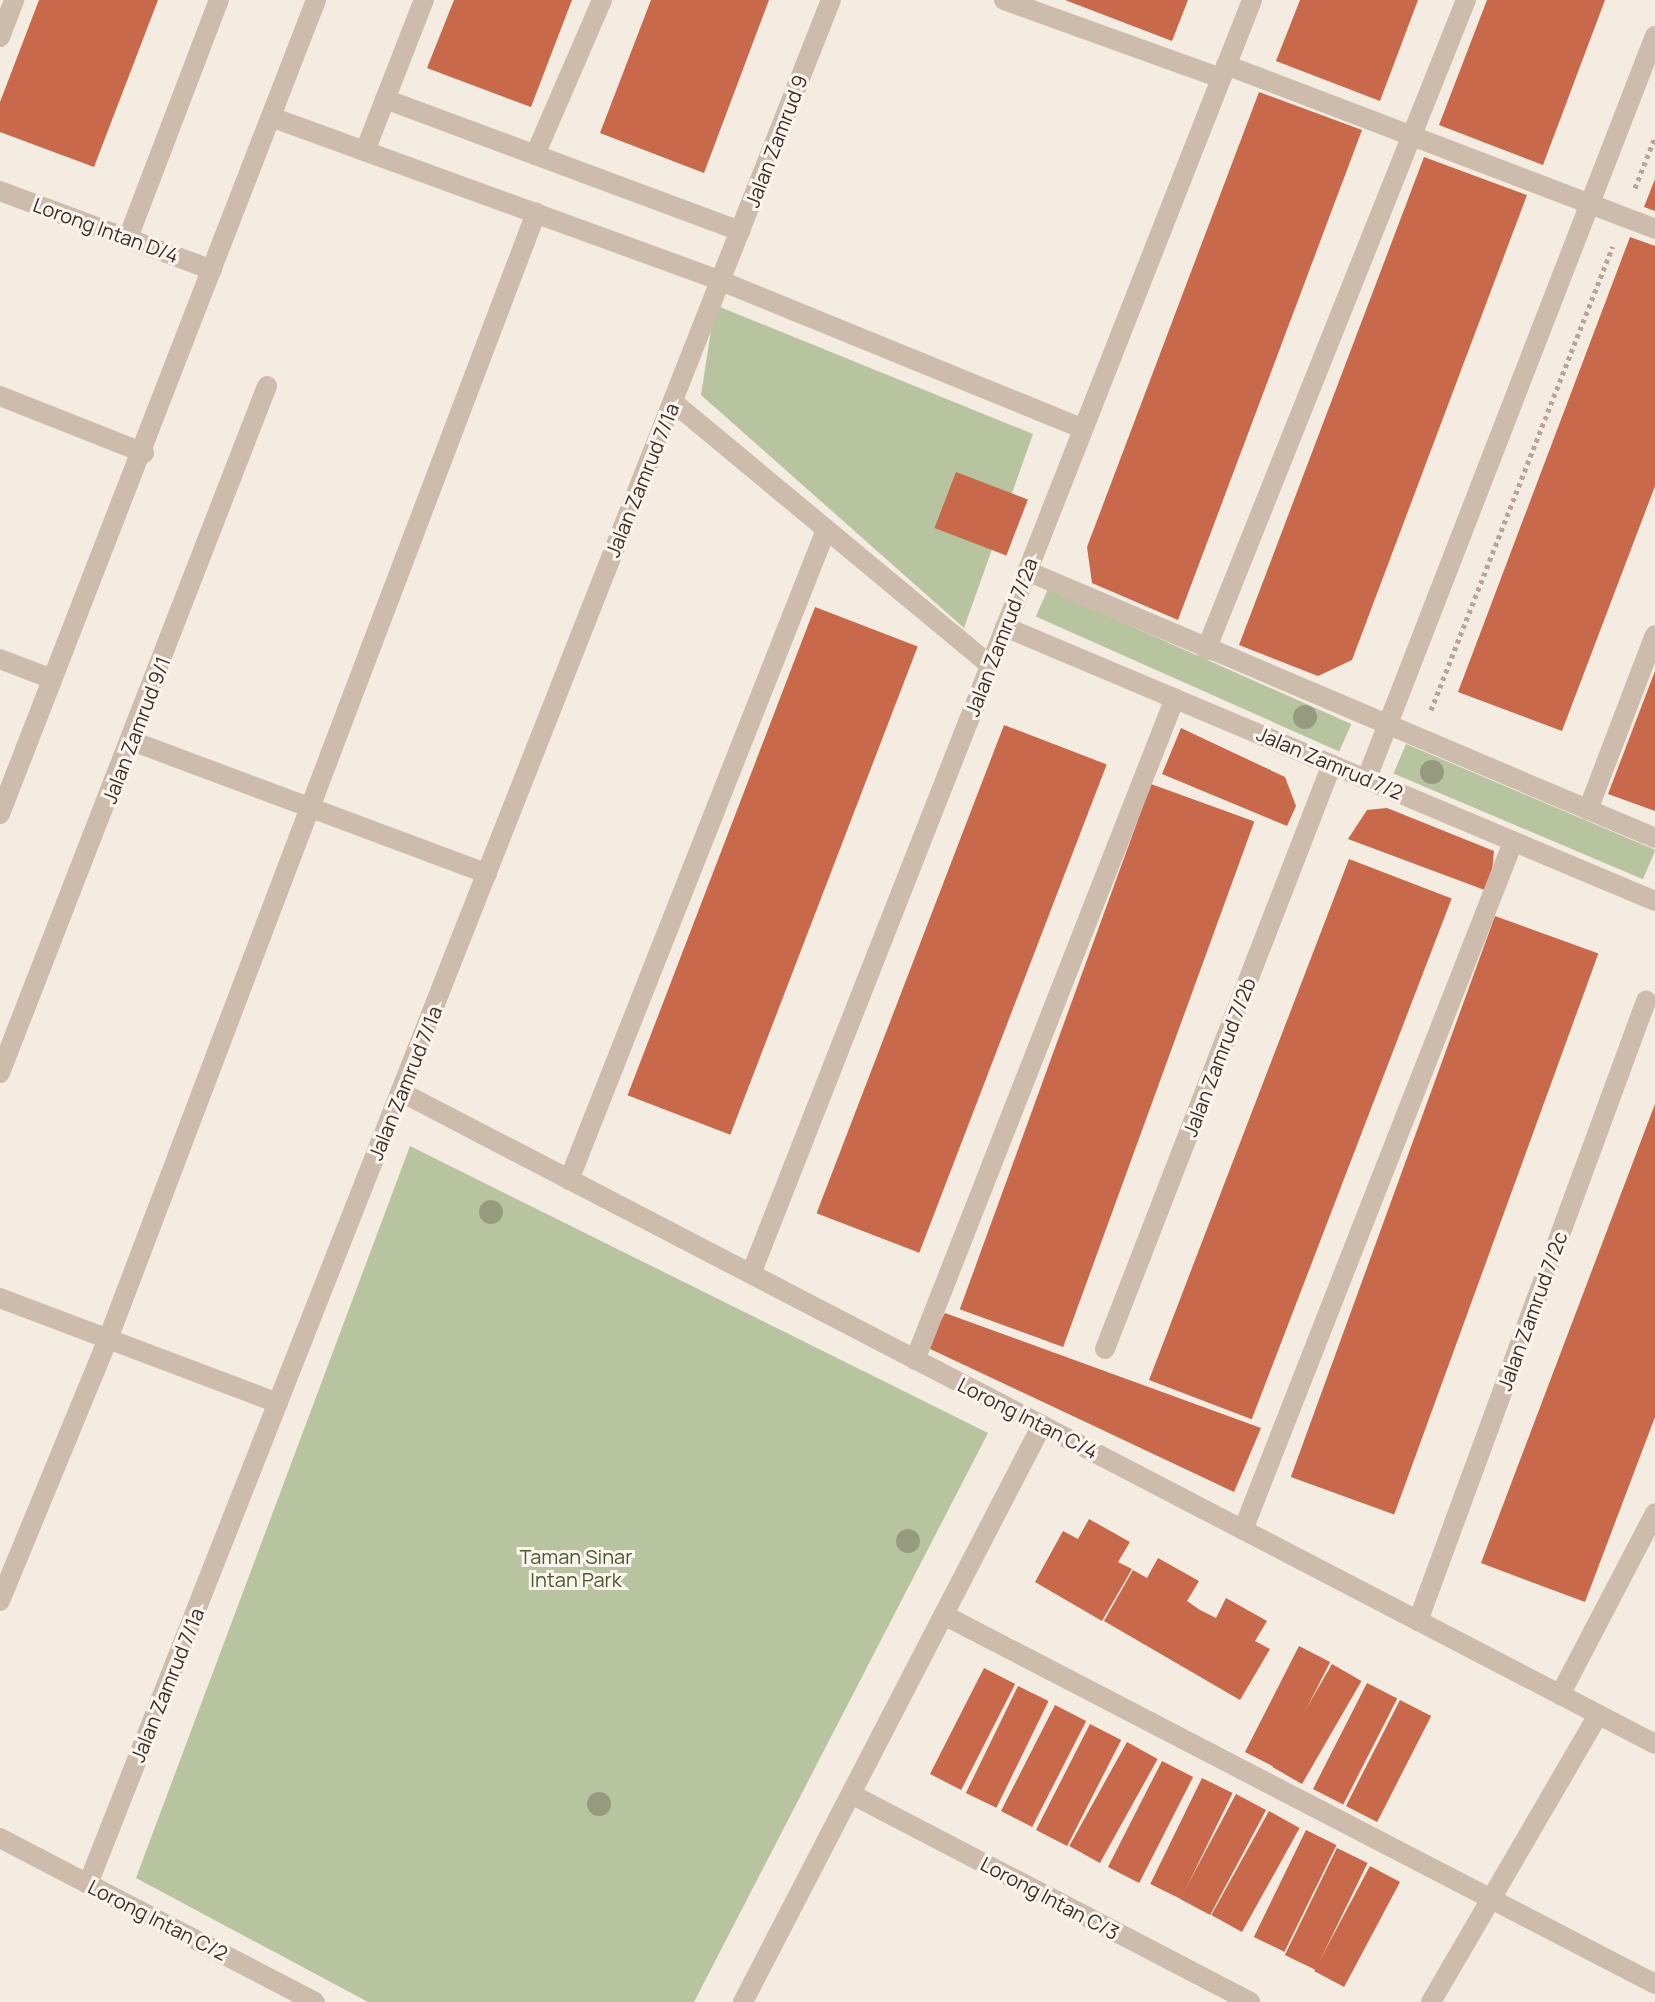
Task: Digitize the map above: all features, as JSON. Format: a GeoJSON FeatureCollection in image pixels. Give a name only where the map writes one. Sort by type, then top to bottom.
{"type":"FeatureCollection","features":[{"type":"Feature","properties":{"kind":"street"},"geometry":{"type":"LineString","coordinates":[[0,37],[14,0]]}},
{"type":"Feature","properties":{"kind":"street"},"geometry":{"type":"LineString","coordinates":[[128,238],[219,0]]}},
{"type":"Feature","properties":{"kind":"street"},"geometry":{"type":"LineString","coordinates":[[0,814],[144,453],[316,0]]}},
{"type":"Feature","properties":{"kind":"street"},"geometry":{"type":"LineString","coordinates":[[365,151],[424,0]]}},
{"type":"Feature","properties":{"kind":"street"},"geometry":{"type":"LineString","coordinates":[[535,155],[602,0]]}},
{"type":"Feature","properties":{"kind":"street","name":"Jalan Zamrud 9"},"geometry":{"type":"LineString","coordinates":[[721,281],[831,0]]}},
{"type":"Feature","properties":{"kind":"street"},"geometry":{"type":"LineString","coordinates":[[1004,0],[1036,5],[1412,137],[1655,229]]}},
{"type":"Feature","properties":{"kind":"street","name":"Jalan Zamrud 7/2a"},"geometry":{"type":"LineString","coordinates":[[751,1274],[1252,0]]}},
{"type":"Feature","properties":{"kind":"street"},"geometry":{"type":"LineString","coordinates":[[1206,650],[1466,0]]}},
{"type":"Feature","properties":{"kind":"street"},"geometry":{"type":"LineString","coordinates":[[1367,778],[1655,36]]}},
{"type":"Feature","properties":{"kind":"street"},"geometry":{"type":"LineString","coordinates":[[385,99],[740,231]]}},
{"type":"Feature","properties":{"kind":"street"},"geometry":{"type":"LineString","coordinates":[[271,117],[721,281],[1083,429]]}},
{"type":"Feature","properties":{"kind":"street","name":"Lorong Intan D/4"},"geometry":{"type":"LineString","coordinates":[[0,191],[212,270]]}},
{"type":"Feature","properties":{"kind":"street"},"geometry":{"type":"LineString","coordinates":[[0,1601],[108,1339],[536,213]]}},
{"type":"Feature","properties":{"kind":"street","name":"Jalan Zamrud 7/1a"},"geometry":{"type":"LineString","coordinates":[[88,1884],[721,281]]}},
{"type":"Feature","properties":{"kind":"street","name":"Jalan Zamrud 9/1"},"geometry":{"type":"LineString","coordinates":[[0,1073],[132,741],[267,386]]}},
{"type":"Feature","properties":{"kind":"street"},"geometry":{"type":"LineString","coordinates":[[0,396],[144,453]]}},
{"type":"Feature","properties":{"kind":"street"},"geometry":{"type":"LineString","coordinates":[[673,402],[990,665]]}},
{"type":"Feature","properties":{"kind":"street"},"geometry":{"type":"LineString","coordinates":[[569,1180],[826,530]]}},
{"type":"Feature","properties":{"kind":"street"},"geometry":{"type":"LineString","coordinates":[[1027,571],[1206,650],[1420,737],[1655,838]]}},
{"type":"Feature","properties":{"kind":"street","name":"Jalan Zamrud 7/2"},"geometry":{"type":"LineString","coordinates":[[1005,627],[1655,901]]}},
{"type":"Feature","properties":{"kind":"street"},"geometry":{"type":"LineString","coordinates":[[1588,810],[1655,635]]}},
{"type":"Feature","properties":{"kind":"street"},"geometry":{"type":"LineString","coordinates":[[0,659],[52,679]]}},
{"type":"Feature","properties":{"kind":"street"},"geometry":{"type":"LineString","coordinates":[[915,1360],[1175,698]]}},
{"type":"Feature","properties":{"kind":"street"},"geometry":{"type":"LineString","coordinates":[[132,741],[487,874]]}},
{"type":"Feature","properties":{"kind":"street","name":"Jalan Zamrud 7/2b"},"geometry":{"type":"LineString","coordinates":[[1105,1349],[1332,764]]}},
{"type":"Feature","properties":{"kind":"street"},"geometry":{"type":"LineString","coordinates":[[1243,1530],[1513,842]]}},
{"type":"Feature","properties":{"kind":"street","name":"Jalan Zamrud 7/2c"},"geometry":{"type":"LineString","coordinates":[[1418,1621],[1646,1001]]}},
{"type":"Feature","properties":{"kind":"street","name":"Lorong Intan C/4"},"geometry":{"type":"LineString","coordinates":[[401,1092],[1655,1744]]}},
{"type":"Feature","properties":{"kind":"street"},"geometry":{"type":"LineString","coordinates":[[0,1298],[278,1403]]}},
{"type":"Feature","properties":{"kind":"street"},"geometry":{"type":"LineString","coordinates":[[743,2002],[1042,1425]]}},
{"type":"Feature","properties":{"kind":"street"},"geometry":{"type":"LineString","coordinates":[[1560,1695],[1655,1513]]}},
{"type":"Feature","properties":{"kind":"street"},"geometry":{"type":"LineString","coordinates":[[944,1615],[1655,1984]]}},
{"type":"Feature","properties":{"kind":"street"},"geometry":{"type":"LineString","coordinates":[[1431,2002],[1598,1715]]}},
{"type":"Feature","properties":{"kind":"street","name":"Lorong Intan C/3"},"geometry":{"type":"LineString","coordinates":[[851,1794],[1250,2002]]}},
{"type":"Feature","properties":{"kind":"street","name":"Lorong Intan C/2"},"geometry":{"type":"LineString","coordinates":[[0,1838],[293,1997],[315,2002]]}},
{"type":"Feature","properties":{"kind":"path"},"geometry":{"type":"LineString","coordinates":[[1420,737],[1655,137]]}},
{"type":"Feature","properties":{"kind":"green space"},"geometry":{"type":"Polygon","coordinates":[[[715,305],[1033,434],[964,628],[701,395],[715,305]]]}},
{"type":"Feature","properties":{"kind":"green space"},"geometry":{"type":"Polygon","coordinates":[[[1048,589],[1351,724],[1339,751],[1036,616],[1048,589]]]}},
{"type":"Feature","properties":{"kind":"green space"},"geometry":{"type":"Polygon","coordinates":[[[1406,744],[1655,850],[1643,879],[1393,773],[1406,744]]]}},
{"type":"Feature","properties":{"kind":"green space","name":"Taman Sinar Intan Park"},"geometry":{"type":"Polygon","coordinates":[[[410,1146],[988,1433],[694,2002],[368,2002],[136,1878],[410,1146]]]}},
{"type":"Feature","properties":{"kind":"building"},"geometry":{"type":"Polygon","coordinates":[[[39,0],[158,0],[94,167],[0,132],[0,102],[39,0]]]}},
{"type":"Feature","properties":{"kind":"building"},"geometry":{"type":"Polygon","coordinates":[[[454,0],[572,0],[531,107],[427,68],[454,0]]]}},
{"type":"Feature","properties":{"kind":"building"},"geometry":{"type":"Polygon","coordinates":[[[651,0],[769,0],[704,173],[600,133],[651,0]]]}},
{"type":"Feature","properties":{"kind":"building"},"geometry":{"type":"Polygon","coordinates":[[[1065,0],[1188,0],[1172,41],[1065,0]]]}},
{"type":"Feature","properties":{"kind":"building"},"geometry":{"type":"Polygon","coordinates":[[[1300,0],[1418,0],[1380,101],[1276,61],[1300,0]]]}},
{"type":"Feature","properties":{"kind":"building"},"geometry":{"type":"Polygon","coordinates":[[[1487,0],[1605,0],[1543,165],[1439,125],[1487,0]]]}},
{"type":"Feature","properties":{"kind":"building"},"geometry":{"type":"Polygon","coordinates":[[[1259,92],[1362,130],[1178,620],[1092,583],[1087,547],[1259,92]]]}},
{"type":"Feature","properties":{"kind":"building"},"geometry":{"type":"Polygon","coordinates":[[[1424,157],[1527,195],[1352,660],[1318,676],[1239,645],[1424,157]]]}},
{"type":"Feature","properties":{"kind":"building"},"geometry":{"type":"Polygon","coordinates":[[[1655,179],[1655,211],[1644,207],[1655,179]]]}},
{"type":"Feature","properties":{"kind":"building"},"geometry":{"type":"Polygon","coordinates":[[[1630,237],[1655,246],[1655,486],[1562,731],[1458,692],[1630,237]]]}},
{"type":"Feature","properties":{"kind":"building"},"geometry":{"type":"Polygon","coordinates":[[[956,472],[1028,500],[1006,556],[934,528],[956,472]]]}},
{"type":"Feature","properties":{"kind":"building"},"geometry":{"type":"Polygon","coordinates":[[[815,607],[918,646],[730,1135],[628,1095],[815,607]]]}},
{"type":"Feature","properties":{"kind":"building"},"geometry":{"type":"Polygon","coordinates":[[[1655,671],[1655,811],[1608,794],[1655,671]]]}},
{"type":"Feature","properties":{"kind":"building"},"geometry":{"type":"Polygon","coordinates":[[[1004,725],[1107,764],[919,1253],[817,1213],[1004,725]]]}},
{"type":"Feature","properties":{"kind":"building"},"geometry":{"type":"Polygon","coordinates":[[[1181,728],[1285,777],[1296,806],[1287,826],[1162,774],[1181,728]]]}},
{"type":"Feature","properties":{"kind":"building"},"geometry":{"type":"Polygon","coordinates":[[[1151,784],[1254,822],[1063,1347],[960,1309],[1151,784]]]}},
{"type":"Feature","properties":{"kind":"building"},"geometry":{"type":"Polygon","coordinates":[[[1387,808],[1494,851],[1490,892],[1348,839],[1367,810],[1387,808]]]}},
{"type":"Feature","properties":{"kind":"building"},"geometry":{"type":"Polygon","coordinates":[[[1349,859],[1452,898],[1252,1419],[1149,1380],[1349,859]]]}},
{"type":"Feature","properties":{"kind":"building"},"geometry":{"type":"Polygon","coordinates":[[[1495,916],[1598,954],[1394,1515],[1291,1477],[1495,916]]]}},
{"type":"Feature","properties":{"kind":"building"},"geometry":{"type":"Polygon","coordinates":[[[1655,1104],[1655,1417],[1585,1602],[1481,1563],[1655,1104]]]}},
{"type":"Feature","properties":{"kind":"building"},"geometry":{"type":"Polygon","coordinates":[[[945,1313],[1261,1428],[1234,1492],[926,1347],[945,1313]]]}},
{"type":"Feature","properties":{"kind":"building"},"geometry":{"type":"Polygon","coordinates":[[[1089,1519],[1130,1542],[1118,1562],[1132,1569],[1102,1621],[1035,1582],[1063,1531],[1078,1539],[1089,1519]]]}},
{"type":"Feature","properties":{"kind":"building"},"geometry":{"type":"Polygon","coordinates":[[[1158,1558],[1199,1581],[1187,1601],[1200,1610],[1216,1618],[1226,1598],[1267,1621],[1255,1641],[1270,1649],[1240,1700],[1104,1621],[1133,1570],[1147,1578],[1158,1558]]]}},
{"type":"Feature","properties":{"kind":"building"},"geometry":{"type":"Polygon","coordinates":[[[1299,1646],[1330,1662],[1276,1768],[1245,1752],[1299,1646]]]}},
{"type":"Feature","properties":{"kind":"building"},"geometry":{"type":"Polygon","coordinates":[[[1332,1664],[1361,1681],[1302,1784],[1272,1767],[1332,1664]]]}},
{"type":"Feature","properties":{"kind":"building"},"geometry":{"type":"Polygon","coordinates":[[[984,1668],[1015,1684],[961,1790],[930,1774],[984,1668]]]}},
{"type":"Feature","properties":{"kind":"building"},"geometry":{"type":"Polygon","coordinates":[[[1367,1683],[1397,1698],[1343,1804],[1313,1789],[1367,1683]]]}},
{"type":"Feature","properties":{"kind":"building"},"geometry":{"type":"Polygon","coordinates":[[[1018,1686],[1049,1701],[996,1808],[966,1793],[1018,1686]]]}},
{"type":"Feature","properties":{"kind":"building"},"geometry":{"type":"Polygon","coordinates":[[[1400,1700],[1431,1716],[1377,1822],[1346,1806],[1400,1700]]]}},
{"type":"Feature","properties":{"kind":"building"},"geometry":{"type":"Polygon","coordinates":[[[1055,1705],[1086,1721],[1032,1827],[1001,1811],[1055,1705]]]}},
{"type":"Feature","properties":{"kind":"building"},"geometry":{"type":"Polygon","coordinates":[[[1090,1724],[1121,1740],[1067,1846],[1036,1830],[1090,1724]]]}},
{"type":"Feature","properties":{"kind":"building"},"geometry":{"type":"Polygon","coordinates":[[[1127,1742],[1158,1759],[1100,1863],[1069,1846],[1127,1742]]]}},
{"type":"Feature","properties":{"kind":"building"},"geometry":{"type":"Polygon","coordinates":[[[1162,1761],[1193,1777],[1139,1883],[1108,1867],[1162,1761]]]}},
{"type":"Feature","properties":{"kind":"building"},"geometry":{"type":"Polygon","coordinates":[[[1202,1778],[1233,1793],[1181,1899],[1150,1884],[1202,1778]]]}},
{"type":"Feature","properties":{"kind":"building"},"geometry":{"type":"Polygon","coordinates":[[[1236,1794],[1266,1810],[1210,1915],[1180,1899],[1236,1794]]]}},
{"type":"Feature","properties":{"kind":"building"},"geometry":{"type":"Polygon","coordinates":[[[1269,1811],[1300,1828],[1242,1932],[1211,1915],[1269,1811]]]}},
{"type":"Feature","properties":{"kind":"building"},"geometry":{"type":"Polygon","coordinates":[[[1306,1830],[1337,1845],[1284,1952],[1254,1937],[1306,1830]]]}},
{"type":"Feature","properties":{"kind":"building"},"geometry":{"type":"Polygon","coordinates":[[[1337,1848],[1368,1863],[1315,1970],[1285,1955],[1337,1848]]]}},
{"type":"Feature","properties":{"kind":"building"},"geometry":{"type":"Polygon","coordinates":[[[1370,1866],[1400,1882],[1344,1987],[1314,1971],[1370,1866]]]}}]}
